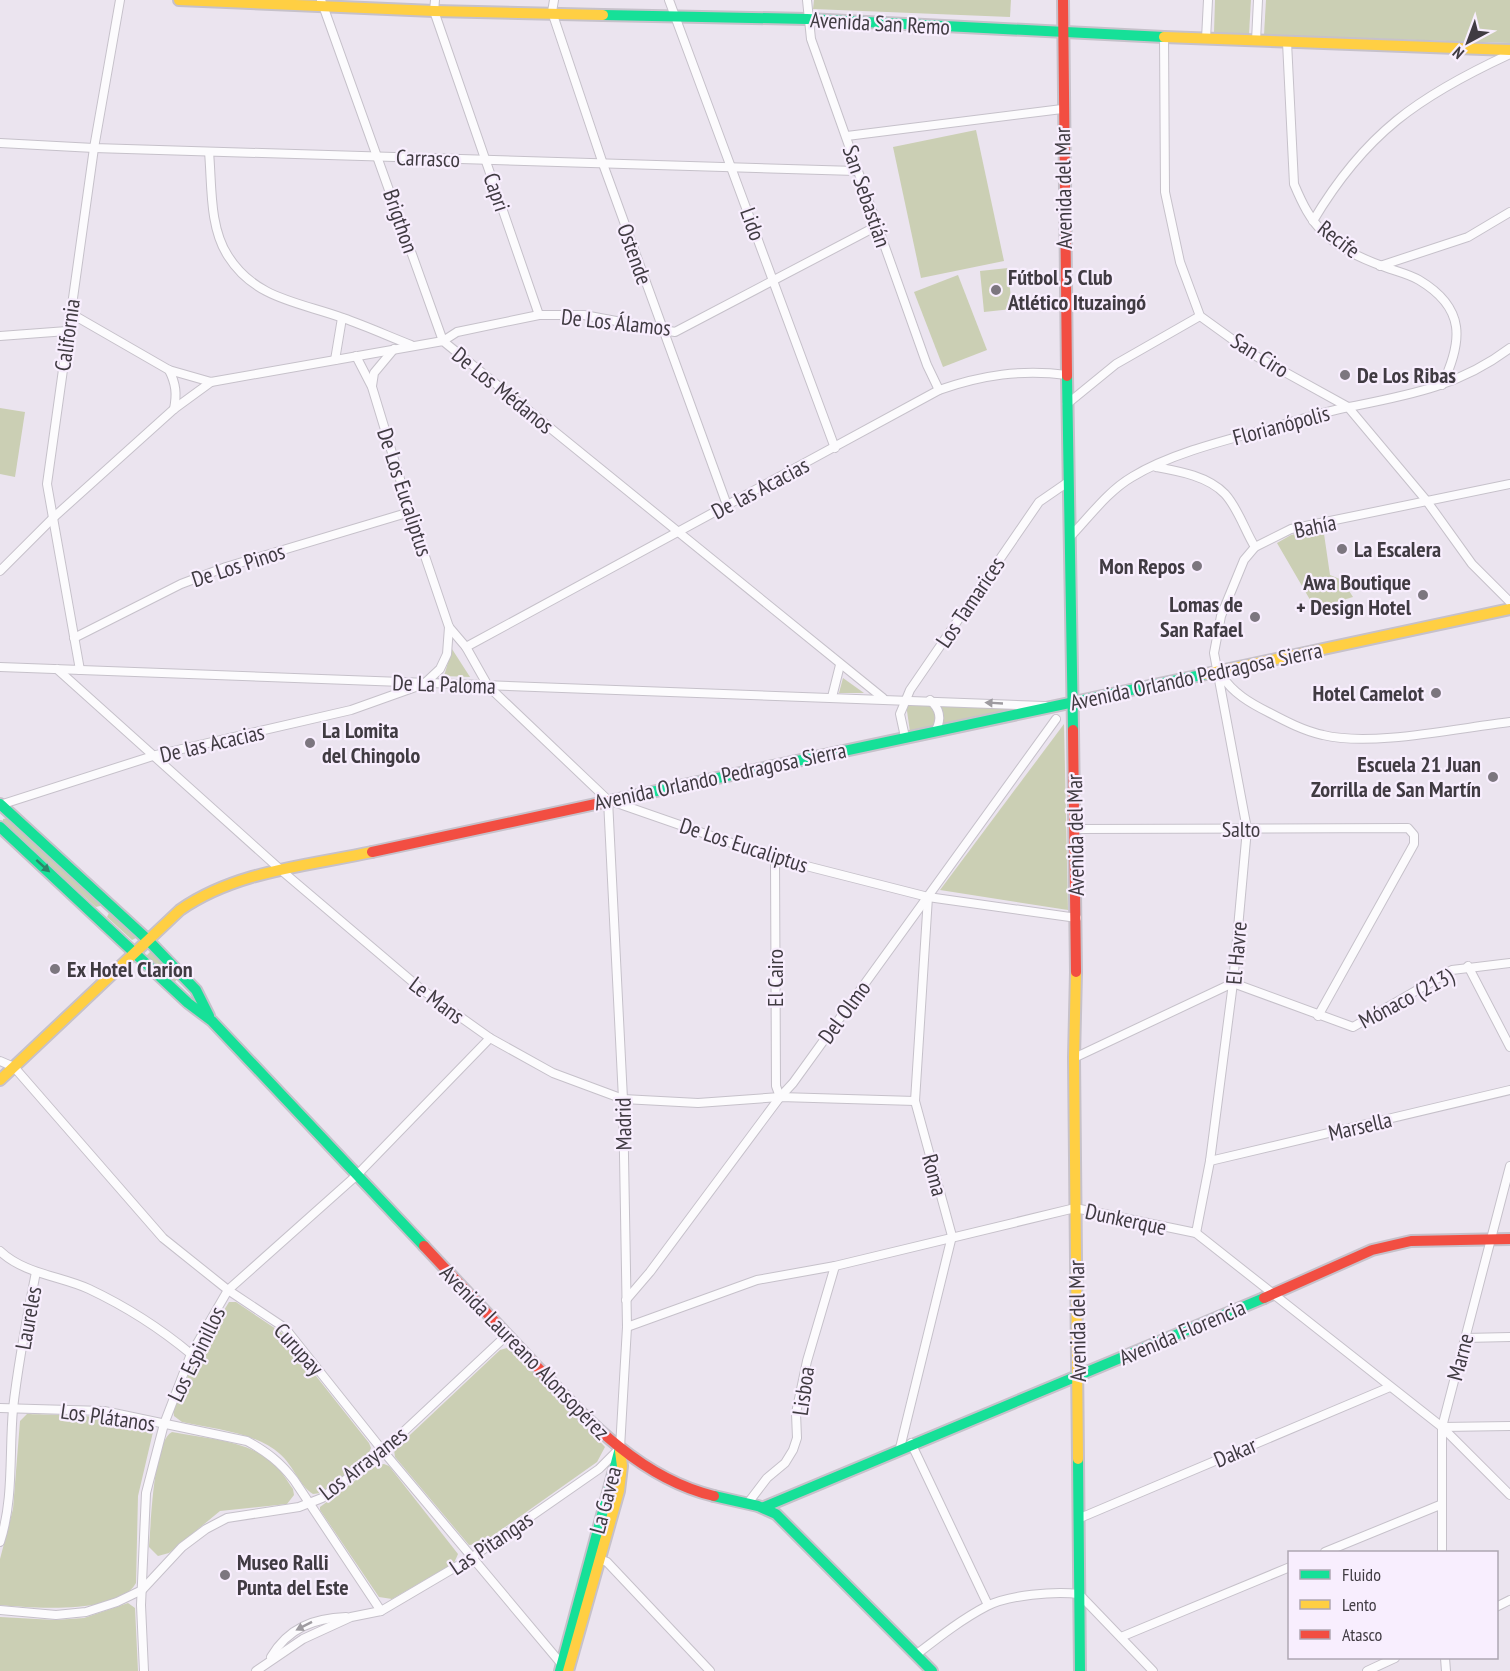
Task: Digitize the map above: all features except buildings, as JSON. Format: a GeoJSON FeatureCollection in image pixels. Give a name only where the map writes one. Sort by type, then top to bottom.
{"type":"FeatureCollection","features":[{"type":"Feature","properties":{"kind":"street","name":"California"},"geometry":{"type":"LineString","coordinates":[[80,670],[47,484],[94,148],[120,0]]}},
{"type":"Feature","properties":{"kind":"street","name":"Avenida San Remo"},"geometry":{"type":"LineString","coordinates":[[179,0],[807,19],[1063,33],[1510,52]]}},
{"type":"Feature","properties":{"kind":"street","name":"Ostende"},"geometry":{"type":"LineString","coordinates":[[554,0],[552,12],[603,164],[727,505]]}},
{"type":"Feature","properties":{"kind":"street","name":"Lido"},"geometry":{"type":"LineString","coordinates":[[669,0],[835,448]]}},
{"type":"Feature","properties":{"kind":"street","name":"San Sebastián"},"geometry":{"type":"LineString","coordinates":[[807,0],[807,19],[811,39],[847,136],[856,171],[927,365],[939,390]]}},
{"type":"Feature","properties":{"kind":"street","name":"Avenida del Mar"},"geometry":{"type":"LineString","coordinates":[[1063,0],[1062,109],[1077,918],[1074,1058],[1080,1671]]}},
{"type":"Feature","properties":{"kind":"street"},"geometry":{"type":"LineString","coordinates":[[1206,39],[1208,0]]}},
{"type":"Feature","properties":{"kind":"street"},"geometry":{"type":"LineString","coordinates":[[1256,41],[1258,0]]}},
{"type":"Feature","properties":{"kind":"street","name":"Brigthon"},"geometry":{"type":"LineString","coordinates":[[322,3],[443,341]]}},
{"type":"Feature","properties":{"kind":"street","name":"Capri"},"geometry":{"type":"LineString","coordinates":[[434,6],[539,315]]}},
{"type":"Feature","properties":{"kind":"street"},"geometry":{"type":"LineString","coordinates":[[1067,404],[1116,364],[1200,315],[1180,262],[1165,192],[1164,36]]}},
{"type":"Feature","properties":{"kind":"street","name":"Recife"},"geometry":{"type":"LineString","coordinates":[[1287,42],[1294,184],[1303,205],[1326,235],[1349,251],[1380,266],[1418,279],[1439,295],[1452,314],[1458,336],[1455,358],[1442,386]]}},
{"type":"Feature","properties":{"kind":"street"},"geometry":{"type":"LineString","coordinates":[[1313,221],[1336,182],[1376,136],[1420,101],[1510,52]]}},
{"type":"Feature","properties":{"kind":"street"},"geometry":{"type":"LineString","coordinates":[[847,136],[1062,109]]}},
{"type":"Feature","properties":{"kind":"street","name":"Carrasco"},"geometry":{"type":"LineString","coordinates":[[0,143],[733,170],[856,171]]}},
{"type":"Feature","properties":{"kind":"street"},"geometry":{"type":"LineString","coordinates":[[209,152],[217,228],[227,255],[250,281],[275,297],[342,318],[413,346]]}},
{"type":"Feature","properties":{"kind":"street"},"geometry":{"type":"LineString","coordinates":[[1380,266],[1468,237],[1510,212]]}},
{"type":"Feature","properties":{"kind":"street","name":"De Los Álamos"},"geometry":{"type":"LineString","coordinates":[[443,341],[457,332],[539,315],[584,315],[675,332],[877,226]]}},
{"type":"Feature","properties":{"kind":"street","name":"De Los Médanos"},"geometry":{"type":"LineString","coordinates":[[70,313],[169,370],[211,382],[443,341],[840,665],[886,699]]}},
{"type":"Feature","properties":{"kind":"street","name":"San Ciro"},"geometry":{"type":"LineString","coordinates":[[1200,315],[1254,355],[1348,407],[1426,500],[1472,564],[1510,602]]}},
{"type":"Feature","properties":{"kind":"street"},"geometry":{"type":"LineString","coordinates":[[335,360],[342,318]]}},
{"type":"Feature","properties":{"kind":"street"},"geometry":{"type":"LineString","coordinates":[[0,336],[67,332]]}},
{"type":"Feature","properties":{"kind":"street","name":"Florianópolis"},"geometry":{"type":"LineString","coordinates":[[1070,537],[1113,492],[1132,477],[1154,467],[1211,444],[1348,407],[1392,400],[1442,386],[1488,364],[1510,348]]}},
{"type":"Feature","properties":{"kind":"street"},"geometry":{"type":"LineString","coordinates":[[372,387],[374,373],[394,349]]}},
{"type":"Feature","properties":{"kind":"street","name":"De Los Eucaliptus"},"geometry":{"type":"LineString","coordinates":[[357,356],[372,387],[410,512],[449,627],[466,647],[488,686],[608,800],[775,858],[928,897],[1077,918]]}},
{"type":"Feature","properties":{"kind":"street"},"geometry":{"type":"LineString","coordinates":[[169,370],[175,382],[177,395],[174,409]]}},
{"type":"Feature","properties":{"kind":"street","name":"De las Acacias"},"geometry":{"type":"LineString","coordinates":[[466,647],[939,390],[972,379],[1004,373],[1035,371],[1067,375]]}},
{"type":"Feature","properties":{"kind":"street"},"geometry":{"type":"LineString","coordinates":[[0,571],[54,517],[174,409],[211,382]]}},
{"type":"Feature","properties":{"kind":"street"},"geometry":{"type":"LineString","coordinates":[[1154,467],[1205,480],[1225,494],[1255,547],[1244,560],[1221,616],[1214,653],[1219,672],[1228,686],[1254,705],[1287,722],[1323,735],[1364,740],[1510,722]]}},
{"type":"Feature","properties":{"kind":"street","name":"Los Tamarices"},"geometry":{"type":"LineString","coordinates":[[900,714],[905,700],[1039,502],[1068,482]]}},
{"type":"Feature","properties":{"kind":"street","name":"Bahía"},"geometry":{"type":"LineString","coordinates":[[1255,547],[1291,529],[1510,484]]}},
{"type":"Feature","properties":{"kind":"street","name":"De Los Pinos"},"geometry":{"type":"LineString","coordinates":[[74,638],[181,584],[226,567],[410,512]]}},
{"type":"Feature","properties":{"kind":"street","name":"Avenida Orlando Pedragosa Sierra"},"geometry":{"type":"LineString","coordinates":[[0,1080],[180,910],[231,879],[282,871],[1510,609]]}},
{"type":"Feature","properties":{"kind":"street"},"geometry":{"type":"LineString","coordinates":[[424,684],[440,669],[449,627]]}},
{"type":"Feature","properties":{"kind":"street"},"geometry":{"type":"LineString","coordinates":[[832,697],[840,665]]}},
{"type":"Feature","properties":{"kind":"street","name":"De La Paloma"},"geometry":{"type":"LineString","coordinates":[[0,667],[1053,706]]}},
{"type":"Feature","properties":{"kind":"street","name":"Le Mans"},"geometry":{"type":"LineString","coordinates":[[57,669],[156,755],[282,871],[421,989],[490,1038],[553,1073],[622,1099],[699,1103],[780,1097],[915,1101]]}},
{"type":"Feature","properties":{"kind":"street","name":"El Havre"},"geometry":{"type":"LineString","coordinates":[[1196,1233],[1210,1161],[1233,983],[1246,829],[1219,672]]}},
{"type":"Feature","properties":{"kind":"street","name":"De las Acacias"},"geometry":{"type":"LineString","coordinates":[[0,805],[156,755],[351,710],[424,684]]}},
{"type":"Feature","properties":{"kind":"street"},"geometry":{"type":"LineString","coordinates":[[886,699],[900,714],[906,737]]}},
{"type":"Feature","properties":{"kind":"street"},"geometry":{"type":"LineString","coordinates":[[930,700],[939,710],[940,717],[936,730]]}},
{"type":"Feature","properties":{"kind":"street","name":"Del Olmo"},"geometry":{"type":"LineString","coordinates":[[626,1300],[650,1272],[780,1097],[793,1083],[1056,719]]}},
{"type":"Feature","properties":{"kind":"street","name":"Madrid"},"geometry":{"type":"LineString","coordinates":[[608,800],[622,1099],[627,1327],[620,1448]]}},
{"type":"Feature","properties":{"kind":"street","name":"Avenida Laureano Alonsopérez"},"geometry":{"type":"LineString","coordinates":[[0,805],[148,940],[196,990],[212,1021]]}},
{"type":"Feature","properties":{"kind":"street","name":"Avenida Laureano Alonsopérez"},"geometry":{"type":"LineString","coordinates":[[0,827],[212,1021],[596,1429],[620,1448],[682,1485],[764,1507],[789,1525],[932,1671]]}},
{"type":"Feature","properties":{"kind":"street","name":"Salto"},"geometry":{"type":"LineString","coordinates":[[1075,829],[1408,828],[1414,835],[1414,844],[1318,1016]]}},
{"type":"Feature","properties":{"kind":"street","name":"El Cairo"},"geometry":{"type":"LineString","coordinates":[[775,858],[776,1086],[780,1097]]}},
{"type":"Feature","properties":{"kind":"street","name":"Roma"},"geometry":{"type":"LineString","coordinates":[[900,1448],[952,1236],[915,1101],[928,897]]}},
{"type":"Feature","properties":{"kind":"street"},"geometry":{"type":"LineString","coordinates":[[100,918],[111,906]]}},
{"type":"Feature","properties":{"kind":"street","name":"Mónaco (213)"},"geometry":{"type":"LineString","coordinates":[[1233,983],[1353,1027],[1452,970],[1468,966],[1510,963]]}},
{"type":"Feature","properties":{"kind":"street"},"geometry":{"type":"LineString","coordinates":[[1468,966],[1510,1047]]}},
{"type":"Feature","properties":{"kind":"street"},"geometry":{"type":"LineString","coordinates":[[174,988],[184,978]]}},
{"type":"Feature","properties":{"kind":"street"},"geometry":{"type":"LineString","coordinates":[[1074,1058],[1233,983]]}},
{"type":"Feature","properties":{"kind":"street","name":"Los Espinillos"},"geometry":{"type":"LineString","coordinates":[[144,1671],[142,1590],[146,1493],[164,1424],[191,1354],[228,1290],[357,1175],[490,1038]]}},
{"type":"Feature","properties":{"kind":"street","name":"Curupay"},"geometry":{"type":"LineString","coordinates":[[0,1061],[14,1067],[164,1238],[228,1290],[285,1328],[383,1451],[564,1669]]}},
{"type":"Feature","properties":{"kind":"street","name":"Marsella"},"geometry":{"type":"LineString","coordinates":[[1210,1161],[1510,1090]]}},
{"type":"Feature","properties":{"kind":"street","name":"Marne"},"geometry":{"type":"LineString","coordinates":[[1442,1551],[1440,1505],[1442,1427],[1510,1166]]}},
{"type":"Feature","properties":{"kind":"street","name":"Dunkerque"},"geometry":{"type":"LineString","coordinates":[[627,1327],[757,1280],[835,1266],[1075,1208],[1196,1233],[1442,1427],[1510,1495]]}},
{"type":"Feature","properties":{"kind":"street","name":"Avenida Florencia"},"geometry":{"type":"LineString","coordinates":[[764,1507],[911,1443],[1273,1294],[1372,1250],[1411,1241],[1510,1239]]}},
{"type":"Feature","properties":{"kind":"street"},"geometry":{"type":"LineString","coordinates":[[0,1251],[36,1272],[88,1289],[136,1315],[191,1354]]}},
{"type":"Feature","properties":{"kind":"street","name":"Lisboa"},"geometry":{"type":"LineString","coordinates":[[748,1503],[767,1478],[785,1463],[794,1450],[797,1438],[796,1413],[804,1371],[835,1266]]}},
{"type":"Feature","properties":{"kind":"street","name":"Laureles"},"geometry":{"type":"LineString","coordinates":[[0,1542],[10,1484],[14,1408],[24,1333],[36,1272]]}},
{"type":"Feature","properties":{"kind":"street","name":"Los Arrayanes"},"geometry":{"type":"LineString","coordinates":[[0,1610],[56,1615],[86,1612],[117,1602],[142,1590],[182,1547],[206,1529],[228,1518],[309,1504],[322,1498],[383,1451],[507,1335]]}},
{"type":"Feature","properties":{"kind":"street"},"geometry":{"type":"LineString","coordinates":[[1465,1338],[1510,1337]]}},
{"type":"Feature","properties":{"kind":"street","name":"Dakar"},"geometry":{"type":"LineString","coordinates":[[1080,1518],[1390,1387]]}},
{"type":"Feature","properties":{"kind":"street","name":"Los Plátanos"},"geometry":{"type":"LineString","coordinates":[[0,1408],[104,1412],[247,1441],[268,1452],[280,1462],[381,1611]]}},
{"type":"Feature","properties":{"kind":"street"},"geometry":{"type":"LineString","coordinates":[[1442,1427],[1510,1426]]}},
{"type":"Feature","properties":{"kind":"street"},"geometry":{"type":"LineString","coordinates":[[911,1443],[988,1605]]}},
{"type":"Feature","properties":{"kind":"street","name":"La Gavea"},"geometry":{"type":"LineString","coordinates":[[564,1669],[596,1557],[620,1448]]}},
{"type":"Feature","properties":{"kind":"street","name":"Las Pitangas"},"geometry":{"type":"LineString","coordinates":[[256,1671],[270,1659],[303,1639],[351,1617],[381,1611],[471,1558],[598,1469],[620,1448]]}},
{"type":"Feature","properties":{"kind":"street"},"geometry":{"type":"LineString","coordinates":[[1327,1551],[1440,1505]]}},
{"type":"Feature","properties":{"kind":"street"},"geometry":{"type":"LineString","coordinates":[[596,1557],[710,1671]]}},
{"type":"Feature","properties":{"kind":"street"},"geometry":{"type":"LineString","coordinates":[[1121,1638],[1288,1569]]}},
{"type":"Feature","properties":{"kind":"street"},"geometry":{"type":"LineString","coordinates":[[916,1654],[988,1605],[1041,1594],[1079,1594],[1154,1671]]}},
{"type":"Feature","properties":{"kind":"street"},"geometry":{"type":"LineString","coordinates":[[1367,1671],[1393,1659]]}},
{"type":"Feature","properties":{"kind":"green space"},"geometry":{"type":"Polygon","coordinates":[[[814,0],[1011,0],[1010,17],[813,9],[814,0]]]}},
{"type":"Feature","properties":{"kind":"green space"},"geometry":{"type":"Polygon","coordinates":[[[1215,0],[1251,0],[1249,34],[1214,33],[1215,0]]]}},
{"type":"Feature","properties":{"kind":"green space"},"geometry":{"type":"Polygon","coordinates":[[[1266,0],[1510,0],[1510,43],[1264,35],[1266,0]]]}},
{"type":"Feature","properties":{"kind":"green space"},"geometry":{"type":"Polygon","coordinates":[[[976,130],[1004,261],[921,278],[893,147],[976,130]]]}},
{"type":"Feature","properties":{"kind":"green space","name":"Fútbol 5 Club Atlético Ituzaingó"},"geometry":{"type":"Polygon","coordinates":[[[1008,268],[1012,309],[984,312],[980,271],[1008,268]]]}},
{"type":"Feature","properties":{"kind":"green space"},"geometry":{"type":"Polygon","coordinates":[[[958,275],[987,350],[943,367],[914,292],[958,275]]]}},
{"type":"Feature","properties":{"kind":"green space"},"geometry":{"type":"Polygon","coordinates":[[[0,408],[25,412],[15,477],[0,474],[0,408]]]}},
{"type":"Feature","properties":{"kind":"green space"},"geometry":{"type":"Polygon","coordinates":[[[1323,527],[1330,575],[1342,580],[1353,597],[1309,610],[1309,598],[1277,543],[1291,535],[1323,527]]]}},
{"type":"Feature","properties":{"kind":"green space"},"geometry":{"type":"Polygon","coordinates":[[[452,649],[470,677],[444,676],[452,649]]]}},
{"type":"Feature","properties":{"kind":"green space"},"geometry":{"type":"Polygon","coordinates":[[[843,678],[864,693],[839,693],[843,678]]]}},
{"type":"Feature","properties":{"kind":"green space"},"geometry":{"type":"Polygon","coordinates":[[[906,704],[1019,709],[910,732],[906,704]]]}},
{"type":"Feature","properties":{"kind":"green space"},"geometry":{"type":"Polygon","coordinates":[[[1064,724],[1068,910],[940,890],[1064,724]]]}},
{"type":"Feature","properties":{"kind":"green space"},"geometry":{"type":"Polygon","coordinates":[[[8,818],[102,904],[96,907],[3,824],[3,819],[8,818]]]}},
{"type":"Feature","properties":{"kind":"green space"},"geometry":{"type":"Polygon","coordinates":[[[110,911],[137,936],[136,938],[132,940],[107,917],[110,911]]]}},
{"type":"Feature","properties":{"kind":"green space"},"geometry":{"type":"Polygon","coordinates":[[[151,951],[179,977],[174,983],[146,956],[151,951]]]}},
{"type":"Feature","properties":{"kind":"green space"},"geometry":{"type":"Polygon","coordinates":[[[229,1302],[236,1302],[282,1333],[369,1443],[371,1448],[367,1457],[321,1493],[313,1494],[308,1490],[285,1459],[270,1447],[233,1432],[182,1422],[174,1416],[173,1410],[196,1356],[229,1302]]]}},
{"type":"Feature","properties":{"kind":"green space"},"geometry":{"type":"Polygon","coordinates":[[[507,1348],[515,1352],[605,1447],[597,1462],[481,1544],[469,1545],[395,1457],[394,1450],[500,1350],[507,1348]]]}},
{"type":"Feature","properties":{"kind":"green space"},"geometry":{"type":"Polygon","coordinates":[[[27,1414],[112,1419],[143,1426],[153,1432],[138,1496],[136,1583],[127,1593],[94,1605],[73,1607],[0,1605],[0,1559],[13,1509],[20,1421],[27,1414]]]}},
{"type":"Feature","properties":{"kind":"green space"},"geometry":{"type":"Polygon","coordinates":[[[172,1432],[236,1444],[260,1453],[279,1470],[293,1489],[294,1495],[287,1504],[220,1511],[169,1553],[158,1556],[149,1547],[154,1485],[161,1451],[172,1432]]]}},
{"type":"Feature","properties":{"kind":"green space"},"geometry":{"type":"Polygon","coordinates":[[[376,1465],[389,1466],[458,1554],[454,1563],[392,1599],[379,1597],[320,1510],[320,1507],[376,1465]]]}},
{"type":"Feature","properties":{"kind":"green space"},"geometry":{"type":"Polygon","coordinates":[[[128,1603],[135,1608],[138,1671],[0,1671],[0,1617],[55,1620],[84,1618],[128,1603]]]}},
{"type":"Feature","properties":{"kind":"traffic: fast"},"geometry":{"type":"LineString","coordinates":[[603,15],[807,19],[1164,37]]}},
{"type":"Feature","properties":{"kind":"traffic: fast"},"geometry":{"type":"LineString","coordinates":[[1067,376],[1073,730]]}},
{"type":"Feature","properties":{"kind":"traffic: fast"},"geometry":{"type":"LineString","coordinates":[[642,794],[1206,674]]}},
{"type":"Feature","properties":{"kind":"traffic: fast"},"geometry":{"type":"LineString","coordinates":[[0,804],[148,940],[196,990],[209,1016]]}},
{"type":"Feature","properties":{"kind":"traffic: fast"},"geometry":{"type":"LineString","coordinates":[[0,827],[188,1003],[212,1021],[424,1246]]}},
{"type":"Feature","properties":{"kind":"traffic: fast"},"geometry":{"type":"LineString","coordinates":[[764,1507],[1264,1298]]}},
{"type":"Feature","properties":{"kind":"traffic: fast"},"geometry":{"type":"LineString","coordinates":[[560,1671],[620,1448]]}},
{"type":"Feature","properties":{"kind":"traffic: fast"},"geometry":{"type":"LineString","coordinates":[[1078,1459],[1080,1671]]}},
{"type":"Feature","properties":{"kind":"traffic: fast"},"geometry":{"type":"LineString","coordinates":[[714,1496],[758,1506],[776,1514],[932,1671]]}},
{"type":"Feature","properties":{"kind":"traffic: slow"},"geometry":{"type":"LineString","coordinates":[[179,0],[434,11],[603,15]]}},
{"type":"Feature","properties":{"kind":"traffic: slow"},"geometry":{"type":"LineString","coordinates":[[1164,37],[1510,50]]}},
{"type":"Feature","properties":{"kind":"traffic: slow"},"geometry":{"type":"LineString","coordinates":[[1206,674],[1510,609]]}},
{"type":"Feature","properties":{"kind":"traffic: slow"},"geometry":{"type":"LineString","coordinates":[[0,1080],[180,910],[224,886],[248,878],[372,852]]}},
{"type":"Feature","properties":{"kind":"traffic: slow"},"geometry":{"type":"LineString","coordinates":[[1076,972],[1074,1058],[1078,1459]]}},
{"type":"Feature","properties":{"kind":"traffic: slow"},"geometry":{"type":"LineString","coordinates":[[568,1671],[619,1491],[622,1466],[620,1451]]}},
{"type":"Feature","properties":{"kind":"traffic: jam"},"geometry":{"type":"LineString","coordinates":[[1063,0],[1067,376]]}},
{"type":"Feature","properties":{"kind":"traffic: jam"},"geometry":{"type":"LineString","coordinates":[[1073,730],[1076,972]]}},
{"type":"Feature","properties":{"kind":"traffic: jam"},"geometry":{"type":"LineString","coordinates":[[372,852],[642,794]]}},
{"type":"Feature","properties":{"kind":"traffic: jam"},"geometry":{"type":"LineString","coordinates":[[1264,1298],[1372,1250],[1411,1241],[1510,1239]]}},
{"type":"Feature","properties":{"kind":"traffic: jam"},"geometry":{"type":"LineString","coordinates":[[424,1246],[567,1399],[611,1440],[659,1474],[685,1487],[714,1496]]}},
{"type":"Feature","properties":{"kind":"place","name":"Fútbol 5 Club Atlético Ituzaingó"},"geometry":{"type":"Point","coordinates":[996,290]}},
{"type":"Feature","properties":{"kind":"place","name":"De Los Ribas"},"geometry":{"type":"Point","coordinates":[1345,375]}},
{"type":"Feature","properties":{"kind":"place","name":"La Escalera"},"geometry":{"type":"Point","coordinates":[1342,549]}},
{"type":"Feature","properties":{"kind":"place","name":"Mon Repos"},"geometry":{"type":"Point","coordinates":[1197,566]}},
{"type":"Feature","properties":{"kind":"place","name":"Awa Boutique + Design Hotel"},"geometry":{"type":"Point","coordinates":[1423,595]}},
{"type":"Feature","properties":{"kind":"place","name":"Lomas de San Rafael"},"geometry":{"type":"Point","coordinates":[1255,617]}},
{"type":"Feature","properties":{"kind":"place","name":"Hotel Camelot"},"geometry":{"type":"Point","coordinates":[1436,693]}},
{"type":"Feature","properties":{"kind":"place","name":"La Lomita del Chingolo"},"geometry":{"type":"Point","coordinates":[310,743]}},
{"type":"Feature","properties":{"kind":"place","name":"Escuela 21 Juan Zorrilla de San Martín"},"geometry":{"type":"Point","coordinates":[1493,777]}},
{"type":"Feature","properties":{"kind":"place","name":"Ex Hotel Clarion"},"geometry":{"type":"Point","coordinates":[55,969]}},
{"type":"Feature","properties":{"kind":"place","name":"Museo Ralli Punta del Este"},"geometry":{"type":"Point","coordinates":[225,1575]}}]}
